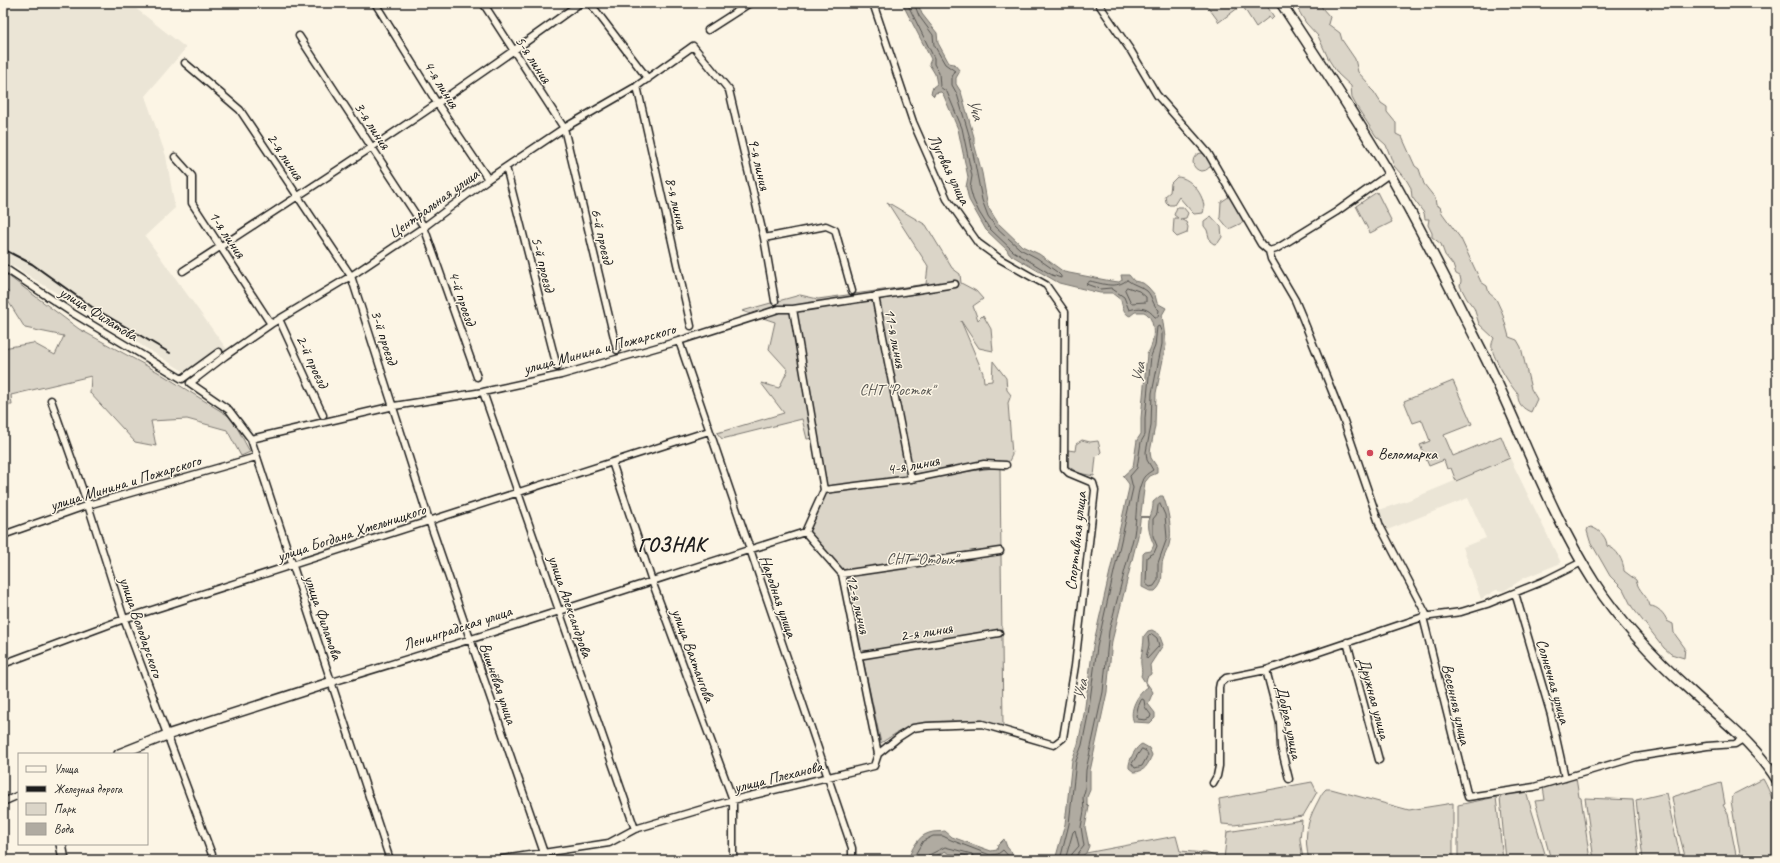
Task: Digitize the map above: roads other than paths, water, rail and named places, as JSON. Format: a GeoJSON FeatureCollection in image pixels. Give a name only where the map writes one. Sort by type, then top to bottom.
{"type":"FeatureCollection","features":[{"type":"Feature","properties":{"kind":"main road"},"geometry":{"type":"LineString","coordinates":[[1281,3],[1389,174],[1423,235],[1485,358],[1553,505],[1582,562],[1610,606],[1640,642],[1743,739],[1764,762],[1777,780]]}},
{"type":"Feature","properties":{"kind":"main road","name":"Ленинградская улица"},"geometry":{"type":"LineString","coordinates":[[122,753],[167,735],[332,682]]}},
{"type":"Feature","properties":{"kind":"main road"},"geometry":{"type":"LineString","coordinates":[[61,845],[64,860]]}},
{"type":"Feature","properties":{"kind":"street","name":"4-я линия"},"geometry":{"type":"LineString","coordinates":[[375,3],[437,103],[488,179]]}},
{"type":"Feature","properties":{"kind":"street","name":"5-я линия"},"geometry":{"type":"LineString","coordinates":[[483,3],[513,52],[564,128]]}},
{"type":"Feature","properties":{"kind":"street"},"geometry":{"type":"LineString","coordinates":[[183,271],[513,52],[580,3]]}},
{"type":"Feature","properties":{"kind":"street"},"geometry":{"type":"LineString","coordinates":[[590,3],[648,79]]}},
{"type":"Feature","properties":{"kind":"street"},"geometry":{"type":"LineString","coordinates":[[708,30],[750,3]]}},
{"type":"Feature","properties":{"kind":"street","name":"Луговая улица"},"geometry":{"type":"LineString","coordinates":[[873,3],[913,122],[928,160],[955,211],[969,232],[987,251],[1046,284],[1061,304]]}},
{"type":"Feature","properties":{"kind":"street","name":"Весенняя улица"},"geometry":{"type":"LineString","coordinates":[[1098,3],[1127,45],[1157,96],[1208,153],[1262,244],[1269,251],[1271,259],[1295,300],[1344,421],[1380,526],[1425,617],[1468,797],[1534,787],[1565,778]]}},
{"type":"Feature","properties":{"kind":"street","name":"3-я линия"},"geometry":{"type":"LineString","coordinates":[[299,36],[424,228]]}},
{"type":"Feature","properties":{"kind":"street","name":"Центральная улица"},"geometry":{"type":"LineString","coordinates":[[190,383],[225,356],[271,324],[351,276],[424,228],[488,179],[564,128],[637,86],[694,46]]}},
{"type":"Feature","properties":{"kind":"street","name":"9-я линия"},"geometry":{"type":"LineString","coordinates":[[694,46],[729,90],[764,238],[775,301]]}},
{"type":"Feature","properties":{"kind":"street","name":"2-я линия"},"geometry":{"type":"LineString","coordinates":[[185,63],[240,110],[351,276]]}},
{"type":"Feature","properties":{"kind":"street","name":"8-я линия"},"geometry":{"type":"LineString","coordinates":[[637,86],[691,326]]}},
{"type":"Feature","properties":{"kind":"street","name":"6-й проезд"},"geometry":{"type":"LineString","coordinates":[[564,128],[617,350]]}},
{"type":"Feature","properties":{"kind":"street","name":"1-я линия"},"geometry":{"type":"LineString","coordinates":[[175,157],[192,176],[192,203],[271,324]]}},
{"type":"Feature","properties":{"kind":"street","name":"5-й проезд"},"geometry":{"type":"LineString","coordinates":[[506,167],[557,367]]}},
{"type":"Feature","properties":{"kind":"street"},"geometry":{"type":"LineString","coordinates":[[1269,251],[1276,249],[1318,224],[1389,174]]}},
{"type":"Feature","properties":{"kind":"street"},"geometry":{"type":"LineString","coordinates":[[764,238],[826,226],[835,230],[852,291]]}},
{"type":"Feature","properties":{"kind":"street","name":"4-й проезд"},"geometry":{"type":"LineString","coordinates":[[424,228],[477,377]]}},
{"type":"Feature","properties":{"kind":"street","name":"улица Филатова"},"geometry":{"type":"LineString","coordinates":[[3,267],[71,312],[182,379],[219,352]]}},
{"type":"Feature","properties":{"kind":"street","name":"3-й проезд"},"geometry":{"type":"LineString","coordinates":[[351,276],[394,406]]}},
{"type":"Feature","properties":{"kind":"street","name":"улица Минина и Пожарского"},"geometry":{"type":"LineString","coordinates":[[251,440],[394,406],[483,392],[560,375],[679,341],[779,309],[792,309],[955,284]]}},
{"type":"Feature","properties":{"kind":"street","name":"11-я линия"},"geometry":{"type":"LineString","coordinates":[[875,296],[911,479]]}},
{"type":"Feature","properties":{"kind":"street","name":"Спортивная улица"},"geometry":{"type":"LineString","coordinates":[[1054,745],[1063,738],[1075,666],[1094,496],[1093,483],[1069,473],[1064,468],[1065,312],[1061,304]]}},
{"type":"Feature","properties":{"kind":"street"},"geometry":{"type":"LineString","coordinates":[[792,309],[824,490],[805,532]]}},
{"type":"Feature","properties":{"kind":"street","name":"2-й проезд"},"geometry":{"type":"LineString","coordinates":[[279,319],[322,415]]}},
{"type":"Feature","properties":{"kind":"street","name":"Народная улица"},"geometry":{"type":"LineString","coordinates":[[679,341],[826,777],[852,848],[852,860]]}},
{"type":"Feature","properties":{"kind":"street","name":"улица Филатова"},"geometry":{"type":"LineString","coordinates":[[190,383],[229,410],[251,440],[390,860]]}},
{"type":"Feature","properties":{"kind":"street","name":"улица Александрова"},"geometry":{"type":"LineString","coordinates":[[483,392],[635,829]]}},
{"type":"Feature","properties":{"kind":"street","name":"улица Володарского"},"geometry":{"type":"LineString","coordinates":[[51,400],[88,505],[124,619],[214,860]]}},
{"type":"Feature","properties":{"kind":"street","name":"Вишнёвая улица"},"geometry":{"type":"LineString","coordinates":[[394,406],[430,520],[544,854]]}},
{"type":"Feature","properties":{"kind":"street","name":"улица Богдана Хмельницкого"},"geometry":{"type":"LineString","coordinates":[[3,664],[124,619],[709,431]]}},
{"type":"Feature","properties":{"kind":"street","name":"улица Минина и Пожарского"},"geometry":{"type":"LineString","coordinates":[[3,535],[88,505],[256,457]]}},
{"type":"Feature","properties":{"kind":"street","name":"улица Вахтангова"},"geometry":{"type":"LineString","coordinates":[[612,462],[652,581],[733,800],[733,860]]}},
{"type":"Feature","properties":{"kind":"street","name":"4-я линия"},"geometry":{"type":"LineString","coordinates":[[824,490],[911,479],[984,464],[1006,465]]}},
{"type":"Feature","properties":{"kind":"street","name":"Ленинградская улица"},"geometry":{"type":"LineString","coordinates":[[332,682],[805,532]]}},
{"type":"Feature","properties":{"kind":"street","name":"12-я линия"},"geometry":{"type":"LineString","coordinates":[[805,532],[842,574],[878,754]]}},
{"type":"Feature","properties":{"kind":"street"},"geometry":{"type":"LineString","coordinates":[[842,574],[1000,551]]}},
{"type":"Feature","properties":{"kind":"street"},"geometry":{"type":"LineString","coordinates":[[1213,784],[1218,776],[1219,766],[1220,683],[1226,678],[1266,670],[1425,617],[1467,610],[1487,604],[1515,593],[1582,562]]}},
{"type":"Feature","properties":{"kind":"street","name":"Солнечная улица"},"geometry":{"type":"LineString","coordinates":[[1515,593],[1551,714],[1565,778]]}},
{"type":"Feature","properties":{"kind":"street","name":"2-я линия"},"geometry":{"type":"LineString","coordinates":[[858,656],[998,633]]}},
{"type":"Feature","properties":{"kind":"street","name":"Дружная улица"},"geometry":{"type":"LineString","coordinates":[[1347,642],[1379,760]]}},
{"type":"Feature","properties":{"kind":"street","name":"Добрая улица"},"geometry":{"type":"LineString","coordinates":[[1266,670],[1280,723],[1280,747],[1289,779]]}},
{"type":"Feature","properties":{"kind":"street","name":"улица Плеханова"},"geometry":{"type":"LineString","coordinates":[[496,860],[544,854],[609,843],[635,829],[733,800],[874,766],[878,754],[913,728],[982,724],[1054,745]]}},
{"type":"Feature","properties":{"kind":"street"},"geometry":{"type":"LineString","coordinates":[[1565,778],[1636,757],[1707,746],[1735,744],[1743,739]]}},
{"type":"Feature","properties":{"kind":"street"},"geometry":{"type":"LineString","coordinates":[[3,802],[18,794]]}},
{"type":"Feature","properties":{"kind":"water"},"geometry":{"type":"Polygon","coordinates":[[[902,3],[918,4],[922,14],[937,33],[938,43],[949,63],[954,64],[960,71],[956,78],[956,84],[961,92],[974,137],[988,207],[998,223],[1022,246],[1039,254],[1064,272],[1119,282],[1122,280],[1121,275],[1129,275],[1134,281],[1143,283],[1148,287],[1155,295],[1157,303],[1166,308],[1162,315],[1166,345],[1156,393],[1155,426],[1150,452],[1151,458],[1157,467],[1157,473],[1150,476],[1145,482],[1138,536],[1112,641],[1107,692],[1090,771],[1090,790],[1087,797],[1087,805],[1089,807],[1085,827],[1089,846],[1086,853],[1077,860],[1055,860],[1065,824],[1072,760],[1078,744],[1084,714],[1093,646],[1129,488],[1129,484],[1123,476],[1133,467],[1137,440],[1141,434],[1147,354],[1152,344],[1153,326],[1148,315],[1144,312],[1135,312],[1130,316],[1126,314],[1121,300],[1112,293],[1100,293],[1059,283],[1009,254],[1007,250],[986,230],[969,200],[966,187],[968,177],[958,129],[943,94],[941,92],[935,93],[934,96],[931,93],[933,87],[937,84],[935,74],[929,64],[931,59],[902,3]]]}},
{"type":"Feature","properties":{"kind":"water"},"geometry":{"type":"Polygon","coordinates":[[[1160,496],[1163,496],[1167,507],[1170,540],[1162,563],[1160,585],[1155,591],[1150,591],[1142,587],[1143,554],[1151,551],[1154,545],[1149,532],[1149,520],[1153,502],[1160,496]]]}},
{"type":"Feature","properties":{"kind":"water"},"geometry":{"type":"Polygon","coordinates":[[[1152,630],[1159,634],[1163,645],[1150,665],[1151,674],[1147,677],[1146,682],[1153,692],[1148,704],[1155,713],[1155,718],[1150,723],[1134,722],[1132,713],[1135,703],[1141,693],[1148,687],[1141,676],[1141,661],[1144,636],[1148,631],[1152,630]]]}},
{"type":"Feature","properties":{"kind":"water"},"geometry":{"type":"Polygon","coordinates":[[[1142,744],[1149,748],[1152,755],[1141,771],[1134,772],[1129,768],[1131,758],[1142,744]]]}},
{"type":"Feature","properties":{"kind":"water"},"geometry":{"type":"Polygon","coordinates":[[[945,831],[952,837],[991,851],[997,850],[998,845],[1004,839],[1007,847],[1018,860],[975,860],[964,855],[949,854],[945,851],[928,858],[908,860],[918,840],[931,832],[945,831]]]}},
{"type":"Feature","properties":{"kind":"waterway"},"geometry":{"type":"LineString","coordinates":[[1141,517],[1149,517]]}},
{"type":"Feature","properties":{"kind":"railway"},"geometry":{"type":"LineString","coordinates":[[3,249],[32,264],[92,307],[170,353]]}},
{"type":"Feature","properties":{"kind":"place","name":"Веломарка"},"geometry":{"type":"Point","coordinates":[1370,453]}},
{"type":"Feature","properties":{"kind":"district","name":"ГОЗНАК"},"geometry":{"type":"Point","coordinates":[672,544]}},
{"type":"Feature","properties":{"kind":"water label","name":"Уча"},"geometry":{"type":"Point","coordinates":[976,109]}},
{"type":"Feature","properties":{"kind":"water label","name":"Уча"},"geometry":{"type":"Point","coordinates":[1138,373]}},
{"type":"Feature","properties":{"kind":"water label","name":"Уча"},"geometry":{"type":"Point","coordinates":[1080,690]}},
{"type":"Feature","properties":{"kind":"park label","name":"СНТ \"Росток\""},"geometry":{"type":"Point","coordinates":[897,389]}},
{"type":"Feature","properties":{"kind":"park label","name":"СНТ \"Отдых\""},"geometry":{"type":"Point","coordinates":[922,558]}}]}
